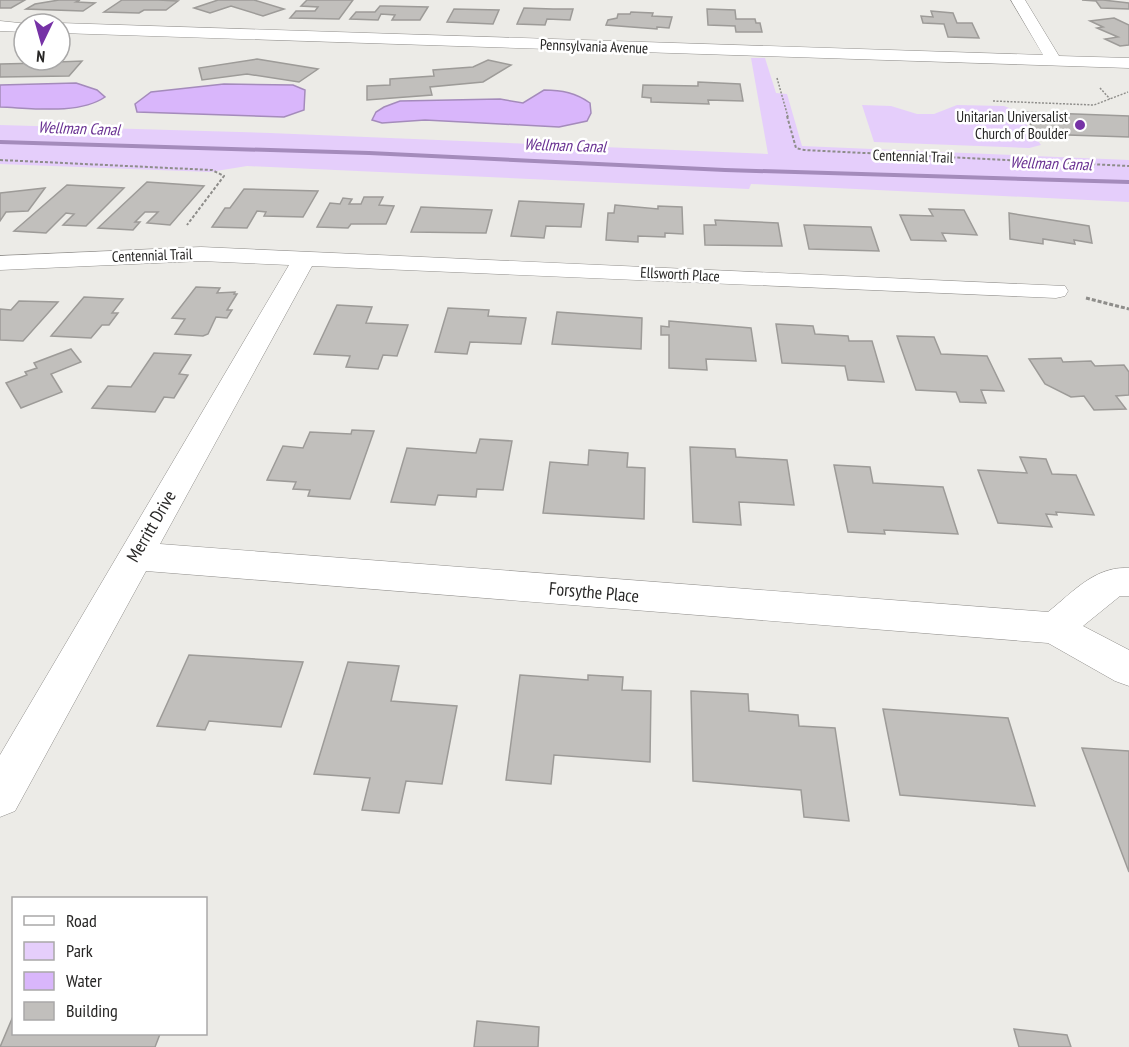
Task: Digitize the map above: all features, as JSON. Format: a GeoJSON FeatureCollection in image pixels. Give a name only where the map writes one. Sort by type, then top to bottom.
{"type":"FeatureCollection","features":[{"type":"Feature","properties":{"kind":"street"},"geometry":{"type":"LineString","coordinates":[[1018,0],[1054,61]]}},
{"type":"Feature","properties":{"kind":"street","name":"Pennsylvania Avenue"},"geometry":{"type":"LineString","coordinates":[[72,28],[1129,63]]}},
{"type":"Feature","properties":{"kind":"street"},"geometry":{"type":"LineString","coordinates":[[966,58],[977,76]]}},
{"type":"Feature","properties":{"kind":"street","name":"Centennial Trail"},"geometry":{"type":"LineString","coordinates":[[0,263],[165,255],[305,257]]}},
{"type":"Feature","properties":{"kind":"street","name":"Ellsworth Place"},"geometry":{"type":"LineString","coordinates":[[305,257],[1056,291]]}},
{"type":"Feature","properties":{"kind":"street","name":"Merritt Drive"},"geometry":{"type":"LineString","coordinates":[[0,796],[305,257]]}},
{"type":"Feature","properties":{"kind":"street","name":"Forsythe Place"},"geometry":{"type":"LineString","coordinates":[[134,556],[1054,628],[1129,669]]}},
{"type":"Feature","properties":{"kind":"street"},"geometry":{"type":"LineString","coordinates":[[1054,628],[1113,581],[1129,582]]}},
{"type":"Feature","properties":{"kind":"path","name":"Centennial Trail"},"geometry":{"type":"LineString","coordinates":[[769,52],[796,148],[1129,166]]}},
{"type":"Feature","properties":{"kind":"path"},"geometry":{"type":"LineString","coordinates":[[993,101],[1094,105],[1129,92]]}},
{"type":"Feature","properties":{"kind":"path"},"geometry":{"type":"LineString","coordinates":[[0,160],[212,170],[224,176],[165,255]]}},
{"type":"Feature","properties":{"kind":"path"},"geometry":{"type":"LineString","coordinates":[[1056,291],[1129,309]]}},
{"type":"Feature","properties":{"kind":"green space"},"geometry":{"type":"Polygon","coordinates":[[[751,58],[765,58],[776,93],[787,94],[802,146],[1129,160],[1129,202],[751,184],[749,189],[247,166],[210,172],[0,164],[0,125],[270,133],[768,154],[751,58]]]}},
{"type":"Feature","properties":{"kind":"green space"},"geometry":{"type":"Polygon","coordinates":[[[862,105],[891,106],[917,114],[934,114],[957,105],[1004,106],[1017,111],[1041,145],[1029,148],[874,142],[862,105]]]}},
{"type":"Feature","properties":{"kind":"water"},"geometry":{"type":"Polygon","coordinates":[[[76,83],[97,90],[105,97],[94,103],[69,108],[0,107],[0,85],[76,83]]]}},
{"type":"Feature","properties":{"kind":"water"},"geometry":{"type":"Polygon","coordinates":[[[224,84],[293,85],[305,90],[304,110],[284,117],[137,112],[135,104],[151,92],[224,84]]]}},
{"type":"Feature","properties":{"kind":"water"},"geometry":{"type":"Polygon","coordinates":[[[544,90],[569,93],[590,103],[591,113],[587,121],[559,127],[425,120],[382,123],[372,120],[376,112],[400,101],[500,99],[523,103],[544,90]]]}},
{"type":"Feature","properties":{"kind":"building"},"geometry":{"type":"Polygon","coordinates":[[[0,0],[25,0],[11,8],[0,8],[0,0]]]}},
{"type":"Feature","properties":{"kind":"building"},"geometry":{"type":"Polygon","coordinates":[[[59,0],[95,3],[83,11],[26,9],[35,4],[59,0]]]}},
{"type":"Feature","properties":{"kind":"building"},"geometry":{"type":"Polygon","coordinates":[[[122,0],[178,1],[166,10],[144,10],[139,13],[104,12],[122,0]]]}},
{"type":"Feature","properties":{"kind":"building"},"geometry":{"type":"Polygon","coordinates":[[[218,0],[254,0],[284,9],[263,16],[231,6],[210,13],[194,8],[218,0]]]}},
{"type":"Feature","properties":{"kind":"building"},"geometry":{"type":"Polygon","coordinates":[[[307,0],[353,0],[339,19],[290,18],[296,11],[315,11],[318,7],[301,6],[307,0]]]}},
{"type":"Feature","properties":{"kind":"building"},"geometry":{"type":"Polygon","coordinates":[[[1082,0],[1129,3],[1129,9],[1101,8],[1096,1],[1082,0]]]}},
{"type":"Feature","properties":{"kind":"building"},"geometry":{"type":"Polygon","coordinates":[[[380,6],[428,7],[420,20],[392,20],[395,15],[381,14],[378,20],[350,19],[356,12],[375,12],[380,6]]]}},
{"type":"Feature","properties":{"kind":"building"},"geometry":{"type":"Polygon","coordinates":[[[524,8],[573,9],[570,20],[547,19],[545,25],[517,24],[524,8]]]}},
{"type":"Feature","properties":{"kind":"building"},"geometry":{"type":"Polygon","coordinates":[[[454,9],[499,10],[493,24],[447,22],[454,9]]]}},
{"type":"Feature","properties":{"kind":"building"},"geometry":{"type":"Polygon","coordinates":[[[707,9],[735,10],[736,19],[755,19],[756,23],[760,23],[762,32],[736,32],[735,26],[708,25],[707,9]]]}},
{"type":"Feature","properties":{"kind":"building"},"geometry":{"type":"Polygon","coordinates":[[[931,11],[953,13],[957,23],[972,23],[979,38],[948,37],[944,24],[923,23],[921,16],[933,17],[931,11]]]}},
{"type":"Feature","properties":{"kind":"building"},"geometry":{"type":"Polygon","coordinates":[[[631,12],[672,17],[669,28],[606,25],[608,20],[617,18],[618,14],[630,14],[631,12]]]}},
{"type":"Feature","properties":{"kind":"building"},"geometry":{"type":"Polygon","coordinates":[[[1114,18],[1129,25],[1129,45],[1120,46],[1105,39],[1118,37],[1097,28],[1103,27],[1090,21],[1114,18]]]}},
{"type":"Feature","properties":{"kind":"building"},"geometry":{"type":"Polygon","coordinates":[[[257,59],[318,69],[299,82],[247,74],[202,80],[199,68],[257,59]]]}},
{"type":"Feature","properties":{"kind":"building"},"geometry":{"type":"Polygon","coordinates":[[[488,60],[511,65],[483,82],[430,87],[432,95],[367,100],[367,86],[390,85],[390,79],[434,76],[433,70],[473,67],[488,60]]]}},
{"type":"Feature","properties":{"kind":"building"},"geometry":{"type":"Polygon","coordinates":[[[72,61],[82,61],[69,76],[0,77],[0,64],[12,64],[12,72],[72,72],[72,61]]]}},
{"type":"Feature","properties":{"kind":"building"},"geometry":{"type":"Polygon","coordinates":[[[698,82],[740,84],[743,101],[708,100],[709,104],[651,102],[651,98],[642,97],[643,85],[698,86],[698,82]]]}},
{"type":"Feature","properties":{"kind":"building","name":"Unitarian Universalist Church of Boulder"},"geometry":{"type":"Polygon","coordinates":[[[1022,112],[1129,116],[1129,137],[1037,134],[1022,112]]]}},
{"type":"Feature","properties":{"kind":"building"},"geometry":{"type":"Polygon","coordinates":[[[147,182],[204,186],[170,225],[147,223],[158,212],[145,212],[135,222],[140,222],[133,230],[98,228],[147,182]]]}},
{"type":"Feature","properties":{"kind":"building"},"geometry":{"type":"Polygon","coordinates":[[[67,185],[124,188],[86,226],[63,225],[74,214],[66,213],[46,233],[14,231],[67,185]]]}},
{"type":"Feature","properties":{"kind":"building"},"geometry":{"type":"Polygon","coordinates":[[[45,188],[28,211],[6,212],[0,221],[0,193],[45,188]]]}},
{"type":"Feature","properties":{"kind":"building"},"geometry":{"type":"Polygon","coordinates":[[[244,189],[318,191],[303,217],[264,216],[266,212],[257,211],[247,228],[212,227],[225,208],[230,208],[244,189]]]}},
{"type":"Feature","properties":{"kind":"building"},"geometry":{"type":"Polygon","coordinates":[[[364,197],[383,197],[379,205],[394,206],[386,224],[351,224],[348,228],[317,227],[330,203],[340,204],[343,198],[352,199],[349,204],[361,204],[364,197]]]}},
{"type":"Feature","properties":{"kind":"building"},"geometry":{"type":"Polygon","coordinates":[[[519,201],[584,204],[581,227],[546,226],[544,238],[511,236],[519,201]]]}},
{"type":"Feature","properties":{"kind":"building"},"geometry":{"type":"Polygon","coordinates":[[[615,205],[658,209],[658,206],[682,207],[683,234],[665,233],[665,237],[638,236],[638,242],[606,240],[608,213],[614,213],[615,205]]]}},
{"type":"Feature","properties":{"kind":"building"},"geometry":{"type":"Polygon","coordinates":[[[421,207],[492,210],[486,233],[411,232],[421,207]]]}},
{"type":"Feature","properties":{"kind":"building"},"geometry":{"type":"Polygon","coordinates":[[[929,209],[964,210],[977,235],[942,233],[946,241],[911,240],[900,215],[933,216],[929,209]]]}},
{"type":"Feature","properties":{"kind":"building"},"geometry":{"type":"Polygon","coordinates":[[[1009,213],[1089,226],[1092,243],[1074,240],[1075,244],[1043,239],[1043,244],[1010,239],[1009,213]]]}},
{"type":"Feature","properties":{"kind":"building"},"geometry":{"type":"Polygon","coordinates":[[[715,220],[778,223],[782,246],[705,245],[704,225],[716,225],[715,220]]]}},
{"type":"Feature","properties":{"kind":"building"},"geometry":{"type":"Polygon","coordinates":[[[804,225],[871,227],[879,251],[809,249],[804,225]]]}},
{"type":"Feature","properties":{"kind":"building"},"geometry":{"type":"Polygon","coordinates":[[[196,287],[220,288],[217,293],[235,292],[234,294],[237,294],[227,310],[232,310],[227,318],[216,317],[208,334],[203,336],[175,334],[185,319],[172,318],[196,287]]]}},
{"type":"Feature","properties":{"kind":"building"},"geometry":{"type":"Polygon","coordinates":[[[84,297],[123,299],[112,313],[118,313],[109,325],[102,325],[91,338],[51,336],[84,297]]]}},
{"type":"Feature","properties":{"kind":"building"},"geometry":{"type":"Polygon","coordinates":[[[19,301],[58,302],[23,341],[0,340],[0,309],[11,310],[19,301]]]}},
{"type":"Feature","properties":{"kind":"building"},"geometry":{"type":"Polygon","coordinates":[[[337,305],[372,307],[366,323],[408,325],[397,356],[383,355],[378,369],[346,367],[350,356],[314,354],[337,305]]]}},
{"type":"Feature","properties":{"kind":"building"},"geometry":{"type":"Polygon","coordinates":[[[448,308],[489,310],[488,316],[526,318],[521,344],[470,342],[467,354],[435,352],[448,308]]]}},
{"type":"Feature","properties":{"kind":"building"},"geometry":{"type":"Polygon","coordinates":[[[557,312],[642,318],[641,349],[552,344],[557,312]]]}},
{"type":"Feature","properties":{"kind":"building"},"geometry":{"type":"Polygon","coordinates":[[[669,321],[751,328],[756,361],[706,359],[707,370],[669,368],[669,335],[661,335],[661,326],[669,327],[669,321]]]}},
{"type":"Feature","properties":{"kind":"building"},"geometry":{"type":"Polygon","coordinates":[[[776,324],[813,326],[815,334],[848,336],[849,341],[872,341],[884,382],[848,380],[845,366],[782,363],[776,324]]]}},
{"type":"Feature","properties":{"kind":"building"},"geometry":{"type":"Polygon","coordinates":[[[897,336],[934,337],[941,354],[987,356],[1004,391],[981,390],[986,403],[960,402],[956,392],[916,390],[897,336]]]}},
{"type":"Feature","properties":{"kind":"building"},"geometry":{"type":"Polygon","coordinates":[[[71,349],[81,362],[51,374],[62,392],[21,408],[6,383],[27,375],[25,372],[37,368],[34,363],[71,349]]]}},
{"type":"Feature","properties":{"kind":"building"},"geometry":{"type":"Polygon","coordinates":[[[154,353],[191,355],[179,374],[188,375],[174,398],[164,397],[155,412],[92,408],[108,386],[131,387],[154,353]]]}},
{"type":"Feature","properties":{"kind":"building"},"geometry":{"type":"Polygon","coordinates":[[[1061,358],[1063,362],[1091,361],[1095,366],[1124,365],[1129,372],[1129,395],[1116,396],[1126,409],[1094,410],[1084,396],[1071,397],[1045,384],[1029,359],[1061,358]]]}},
{"type":"Feature","properties":{"kind":"building"},"geometry":{"type":"Polygon","coordinates":[[[352,430],[374,431],[350,499],[308,496],[310,490],[293,489],[296,482],[267,480],[283,446],[303,448],[310,432],[351,434],[352,430]]]}},
{"type":"Feature","properties":{"kind":"building"},"geometry":{"type":"Polygon","coordinates":[[[480,439],[512,441],[503,490],[477,489],[476,497],[438,495],[435,505],[391,502],[407,448],[476,453],[480,439]]]}},
{"type":"Feature","properties":{"kind":"building"},"geometry":{"type":"Polygon","coordinates":[[[690,447],[735,449],[736,457],[787,460],[794,505],[739,502],[741,525],[693,522],[690,447]]]}},
{"type":"Feature","properties":{"kind":"building"},"geometry":{"type":"Polygon","coordinates":[[[589,450],[628,453],[627,467],[645,468],[644,519],[543,513],[550,462],[588,465],[589,450]]]}},
{"type":"Feature","properties":{"kind":"building"},"geometry":{"type":"Polygon","coordinates":[[[1020,457],[1046,459],[1052,474],[1076,475],[1094,515],[1056,512],[1057,515],[1046,514],[1052,527],[998,523],[978,470],[1027,473],[1020,457]]]}},
{"type":"Feature","properties":{"kind":"building"},"geometry":{"type":"Polygon","coordinates":[[[834,465],[870,467],[873,483],[943,487],[958,534],[884,530],[885,534],[848,532],[834,465]]]}},
{"type":"Feature","properties":{"kind":"building"},"geometry":{"type":"Polygon","coordinates":[[[189,655],[303,662],[281,727],[209,721],[205,730],[157,726],[189,655]]]}},
{"type":"Feature","properties":{"kind":"building"},"geometry":{"type":"Polygon","coordinates":[[[348,662],[399,666],[391,701],[457,706],[442,784],[406,781],[399,813],[362,810],[370,778],[314,774],[348,662]]]}},
{"type":"Feature","properties":{"kind":"building"},"geometry":{"type":"Polygon","coordinates":[[[520,675],[588,680],[588,675],[623,677],[622,690],[651,691],[650,762],[554,755],[551,784],[506,780],[520,675]]]}},
{"type":"Feature","properties":{"kind":"building"},"geometry":{"type":"Polygon","coordinates":[[[691,691],[748,694],[749,711],[798,715],[799,726],[835,728],[849,821],[804,817],[801,790],[693,781],[691,691]]]}},
{"type":"Feature","properties":{"kind":"building"},"geometry":{"type":"Polygon","coordinates":[[[883,709],[1008,718],[1035,806],[900,795],[883,709]]]}},
{"type":"Feature","properties":{"kind":"building"},"geometry":{"type":"Polygon","coordinates":[[[1082,748],[1129,751],[1129,872],[1082,748]]]}},
{"type":"Feature","properties":{"kind":"building"},"geometry":{"type":"Polygon","coordinates":[[[12,1019],[12,1035],[160,1035],[155,1047],[0,1047],[12,1019]]]}},
{"type":"Feature","properties":{"kind":"building"},"geometry":{"type":"Polygon","coordinates":[[[477,1021],[539,1027],[538,1047],[474,1047],[477,1021]]]}},
{"type":"Feature","properties":{"kind":"building"},"geometry":{"type":"Polygon","coordinates":[[[1014,1029],[1067,1035],[1071,1047],[1019,1047],[1014,1029]]]}},
{"type":"Feature","properties":{"kind":"waterway","name":"Wellman Canal"},"geometry":{"type":"LineString","coordinates":[[0,142],[369,153],[725,170],[1129,182]]}},
{"type":"Feature","properties":{"kind":"place","name":"Unitarian Universalist Church of Boulder"},"geometry":{"type":"Point","coordinates":[1080,125]}}]}
